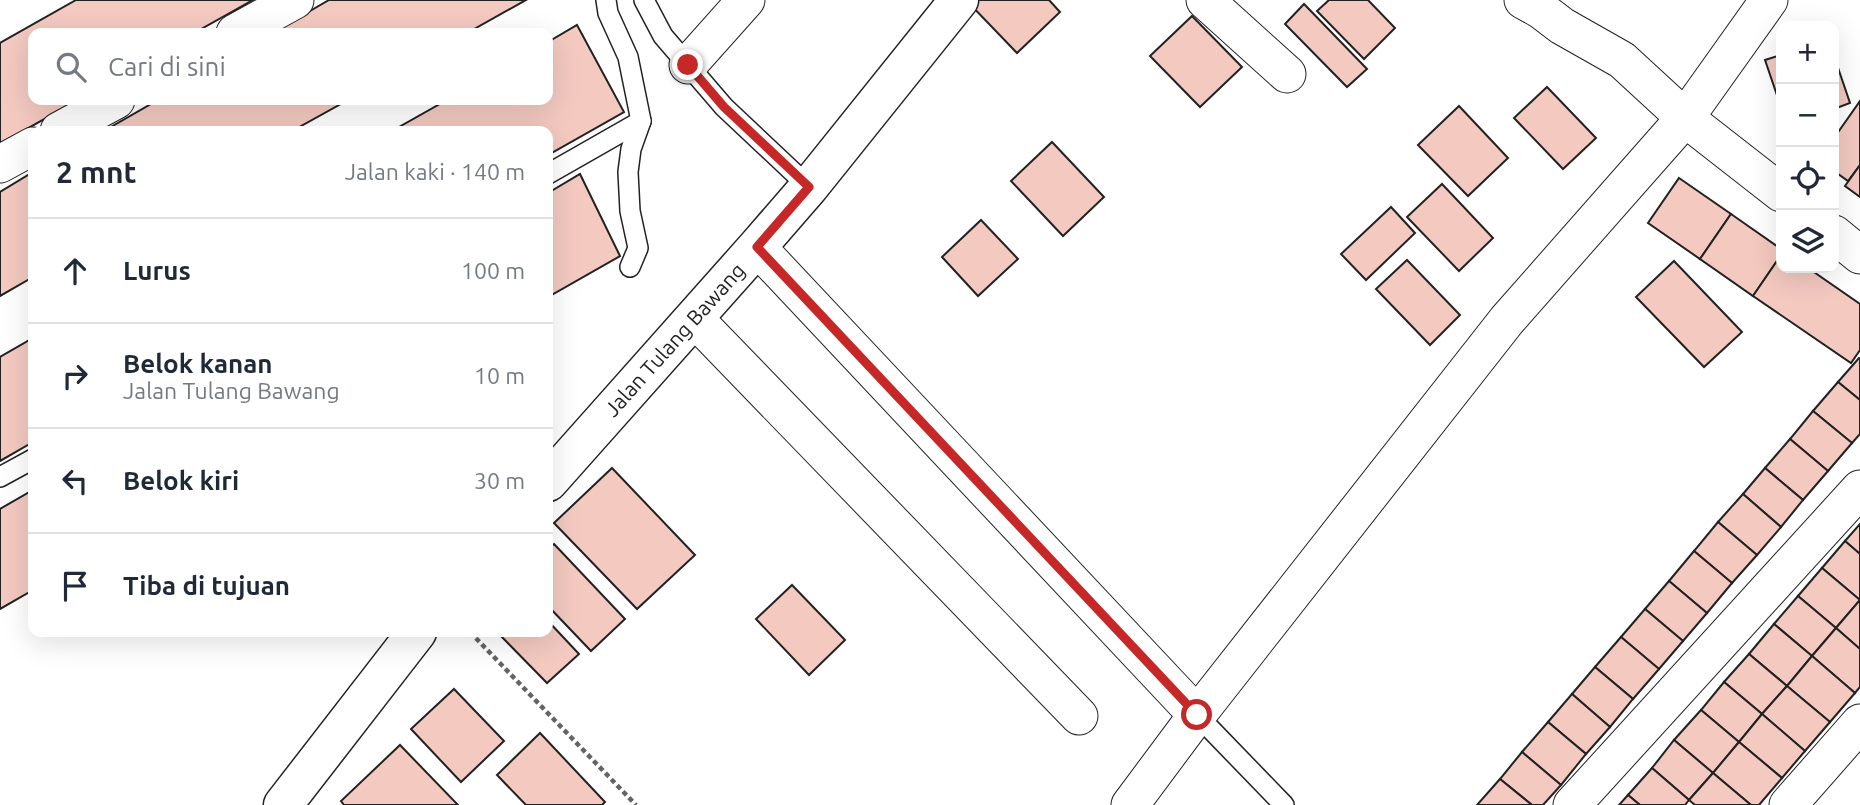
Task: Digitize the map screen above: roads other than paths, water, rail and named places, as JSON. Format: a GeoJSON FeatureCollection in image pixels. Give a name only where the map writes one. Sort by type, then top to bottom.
{"type":"FeatureCollection","features":[{"type":"Feature","properties":{"kind":"street"},"geometry":{"type":"LineString","coordinates":[[244,28],[295,0]]}},
{"type":"Feature","properties":{"kind":"street"},"geometry":{"type":"LineString","coordinates":[[688,65],[746,0]]}},
{"type":"Feature","properties":{"kind":"street","name":"Jalan Tulang Bawang"},"geometry":{"type":"LineString","coordinates":[[553,476],[809,187],[958,0]]}},
{"type":"Feature","properties":{"kind":"street"},"geometry":{"type":"LineString","coordinates":[[1205,0],[1287,74]]}},
{"type":"Feature","properties":{"kind":"street"},"geometry":{"type":"LineString","coordinates":[[1524,0],[1562,26],[1622,60],[1685,118],[1776,189]]}},
{"type":"Feature","properties":{"kind":"street"},"geometry":{"type":"LineString","coordinates":[[1130,805],[1197,715],[1507,320],[1685,118],[1769,0]]}},
{"type":"Feature","properties":{"kind":"street"},"geometry":{"type":"LineString","coordinates":[[68,126],[107,105]]}},
{"type":"Feature","properties":{"kind":"street"},"geometry":{"type":"LineString","coordinates":[[0,164],[28,149]]}},
{"type":"Feature","properties":{"kind":"street"},"geometry":{"type":"LineString","coordinates":[[1839,238],[1860,255]]}},
{"type":"Feature","properties":{"kind":"street"},"geometry":{"type":"LineString","coordinates":[[757,247],[1197,715]]}},
{"type":"Feature","properties":{"kind":"street"},"geometry":{"type":"LineString","coordinates":[[694,318],[1079,716]]}},
{"type":"Feature","properties":{"kind":"street"},"geometry":{"type":"LineString","coordinates":[[1572,805],[1860,489]]}},
{"type":"Feature","properties":{"kind":"street"},"geometry":{"type":"LineString","coordinates":[[283,805],[413,637]]}},
{"type":"Feature","properties":{"kind":"street"},"geometry":{"type":"LineString","coordinates":[[1788,805],[1860,723]]}},
{"type":"Feature","properties":{"kind":"lane"},"geometry":{"type":"LineString","coordinates":[[606,0],[608,13],[628,57],[640,121],[631,149],[628,172],[630,211],[638,248],[630,267]]}},
{"type":"Feature","properties":{"kind":"lane"},"geometry":{"type":"LineString","coordinates":[[644,0],[663,36],[724,107],[809,187]]}},
{"type":"Feature","properties":{"kind":"lane"},"geometry":{"type":"LineString","coordinates":[[553,171],[640,121]]}},
{"type":"Feature","properties":{"kind":"lane"},"geometry":{"type":"LineString","coordinates":[[0,477],[28,462]]}},
{"type":"Feature","properties":{"kind":"lane"},"geometry":{"type":"LineString","coordinates":[[1197,715],[1284,805]]}}]}
